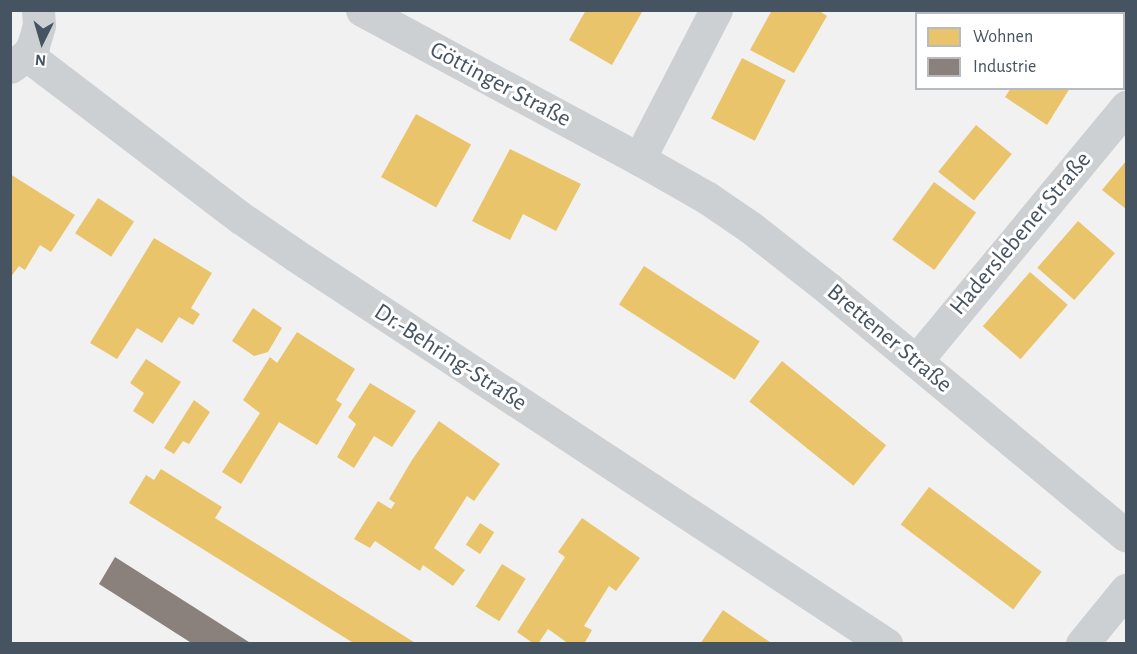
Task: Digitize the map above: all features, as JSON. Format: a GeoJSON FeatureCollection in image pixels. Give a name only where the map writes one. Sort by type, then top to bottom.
{"type":"FeatureCollection","features":[{"type":"Feature","properties":{"kind":"street"},"geometry":{"type":"LineString","coordinates":[[19,61],[37,36],[38,10]]}},
{"type":"Feature","properties":{"kind":"street","name":"Göttinger Straße"},"geometry":{"type":"LineString","coordinates":[[362,10],[639,159]]}},
{"type":"Feature","properties":{"kind":"street"},"geometry":{"type":"LineString","coordinates":[[639,159],[716,10]]}},
{"type":"Feature","properties":{"kind":"street","name":"Dr.-Behring-Straße"},"geometry":{"type":"LineString","coordinates":[[19,61],[286,249],[886,644]]}},
{"type":"Feature","properties":{"kind":"street","name":"Haderslebener Straße"},"geometry":{"type":"LineString","coordinates":[[916,362],[1126,106]]}},
{"type":"Feature","properties":{"kind":"street","name":"Brettener Straße"},"geometry":{"type":"LineString","coordinates":[[639,159],[706,197],[750,227],[1126,536]]}},
{"type":"Feature","properties":{"kind":"street"},"geometry":{"type":"LineString","coordinates":[[1082,644],[1126,590]]}},
{"type":"Feature","properties":{"kind":"building: Wohnen"},"geometry":{"type":"Polygon","coordinates":[[[586,10],[642,12],[612,65],[569,40],[586,10]]]}},
{"type":"Feature","properties":{"kind":"building: Wohnen"},"geometry":{"type":"Polygon","coordinates":[[[772,10],[818,10],[827,16],[794,73],[750,50],[772,10]]]}},
{"type":"Feature","properties":{"kind":"building: Wohnen"},"geometry":{"type":"Polygon","coordinates":[[[1076,10],[1126,10],[1126,27],[1125,29],[1125,12],[1075,12],[1076,10]]]}},
{"type":"Feature","properties":{"kind":"building: Wohnen"},"geometry":{"type":"Polygon","coordinates":[[[742,58],[786,80],[755,141],[711,119],[742,58]]]}},
{"type":"Feature","properties":{"kind":"building: Wohnen"},"geometry":{"type":"Polygon","coordinates":[[[1010,90],[1069,90],[1047,125],[1005,97],[1010,90]]]}},
{"type":"Feature","properties":{"kind":"building: Wohnen"},"geometry":{"type":"Polygon","coordinates":[[[416,114],[471,145],[436,208],[381,177],[416,114]]]}},
{"type":"Feature","properties":{"kind":"building: Wohnen"},"geometry":{"type":"Polygon","coordinates":[[[976,125],[1012,154],[974,201],[938,172],[976,125]]]}},
{"type":"Feature","properties":{"kind":"building: Wohnen"},"geometry":{"type":"Polygon","coordinates":[[[510,149],[581,184],[556,231],[523,214],[510,240],[472,221],[510,149]]]}},
{"type":"Feature","properties":{"kind":"building: Wohnen"},"geometry":{"type":"Polygon","coordinates":[[[1126,161],[1126,209],[1102,190],[1126,161]]]}},
{"type":"Feature","properties":{"kind":"building: Wohnen"},"geometry":{"type":"Polygon","coordinates":[[[10,174],[75,215],[51,252],[40,245],[25,270],[19,266],[10,278],[10,174]]]}},
{"type":"Feature","properties":{"kind":"building: Wohnen"},"geometry":{"type":"Polygon","coordinates":[[[934,182],[976,213],[934,270],[892,239],[934,182]]]}},
{"type":"Feature","properties":{"kind":"building: Wohnen"},"geometry":{"type":"Polygon","coordinates":[[[98,198],[134,221],[111,257],[75,233],[98,198]]]}},
{"type":"Feature","properties":{"kind":"building: Wohnen"},"geometry":{"type":"Polygon","coordinates":[[[1078,221],[1115,253],[1074,300],[1037,268],[1078,221]]]}},
{"type":"Feature","properties":{"kind":"building: Wohnen"},"geometry":{"type":"Polygon","coordinates":[[[154,238],[212,273],[191,308],[200,314],[193,325],[179,317],[162,343],[137,328],[117,359],[90,343],[154,238]]]}},
{"type":"Feature","properties":{"kind":"building: Wohnen"},"geometry":{"type":"Polygon","coordinates":[[[644,266],[760,341],[735,380],[619,305],[644,266]]]}},
{"type":"Feature","properties":{"kind":"building: Wohnen"},"geometry":{"type":"Polygon","coordinates":[[[1030,272],[1068,305],[1020,359],[983,326],[1030,272]]]}},
{"type":"Feature","properties":{"kind":"building: Wohnen"},"geometry":{"type":"Polygon","coordinates":[[[253,308],[282,328],[268,352],[254,356],[232,341],[253,308]]]}},
{"type":"Feature","properties":{"kind":"building: Wohnen"},"geometry":{"type":"Polygon","coordinates":[[[297,332],[355,369],[336,400],[342,404],[317,445],[279,422],[241,484],[222,472],[260,413],[243,400],[270,357],[277,363],[297,332]]]}},
{"type":"Feature","properties":{"kind":"building: Wohnen"},"geometry":{"type":"Polygon","coordinates":[[[146,359],[181,382],[153,424],[133,411],[144,393],[130,383],[146,359]]]}},
{"type":"Feature","properties":{"kind":"building: Wohnen"},"geometry":{"type":"Polygon","coordinates":[[[782,361],[886,445],[853,486],[749,401],[782,361]]]}},
{"type":"Feature","properties":{"kind":"building: Wohnen"},"geometry":{"type":"Polygon","coordinates":[[[370,383],[416,411],[392,447],[374,436],[354,468],[337,457],[356,424],[348,417],[370,383]]]}},
{"type":"Feature","properties":{"kind":"building: Wohnen"},"geometry":{"type":"Polygon","coordinates":[[[194,400],[210,412],[189,444],[183,441],[174,454],[164,448],[194,400]]]}},
{"type":"Feature","properties":{"kind":"building: Wohnen"},"geometry":{"type":"Polygon","coordinates":[[[439,421],[500,464],[474,501],[467,496],[434,548],[465,570],[453,586],[423,565],[420,571],[375,541],[370,548],[354,539],[378,501],[391,509],[395,503],[389,499],[439,421]]]}},
{"type":"Feature","properties":{"kind":"building: Wohnen"},"geometry":{"type":"Polygon","coordinates":[[[161,469],[222,507],[215,518],[417,644],[355,644],[129,503],[146,475],[154,480],[161,469]]]}},
{"type":"Feature","properties":{"kind":"building: Wohnen"},"geometry":{"type":"Polygon","coordinates":[[[929,487],[1042,572],[1013,609],[901,525],[929,487]]]}},
{"type":"Feature","properties":{"kind":"building: Wohnen"},"geometry":{"type":"Polygon","coordinates":[[[582,518],[640,558],[616,591],[609,586],[584,626],[592,630],[584,644],[569,644],[548,629],[538,644],[534,644],[517,632],[565,557],[558,552],[582,518]]]}},
{"type":"Feature","properties":{"kind":"building: Wohnen"},"geometry":{"type":"Polygon","coordinates":[[[480,523],[494,532],[480,554],[466,545],[480,523]]]}},
{"type":"Feature","properties":{"kind":"building: Wohnen"},"geometry":{"type":"Polygon","coordinates":[[[502,564],[526,579],[499,621],[476,606],[502,564]]]}},
{"type":"Feature","properties":{"kind":"building: Wohnen"},"geometry":{"type":"Polygon","coordinates":[[[723,610],[749,628],[773,644],[700,644],[723,610]]]}},
{"type":"Feature","properties":{"kind":"building: Industrie"},"geometry":{"type":"Polygon","coordinates":[[[115,557],[252,644],[193,644],[99,584],[115,557]]]}}]}
